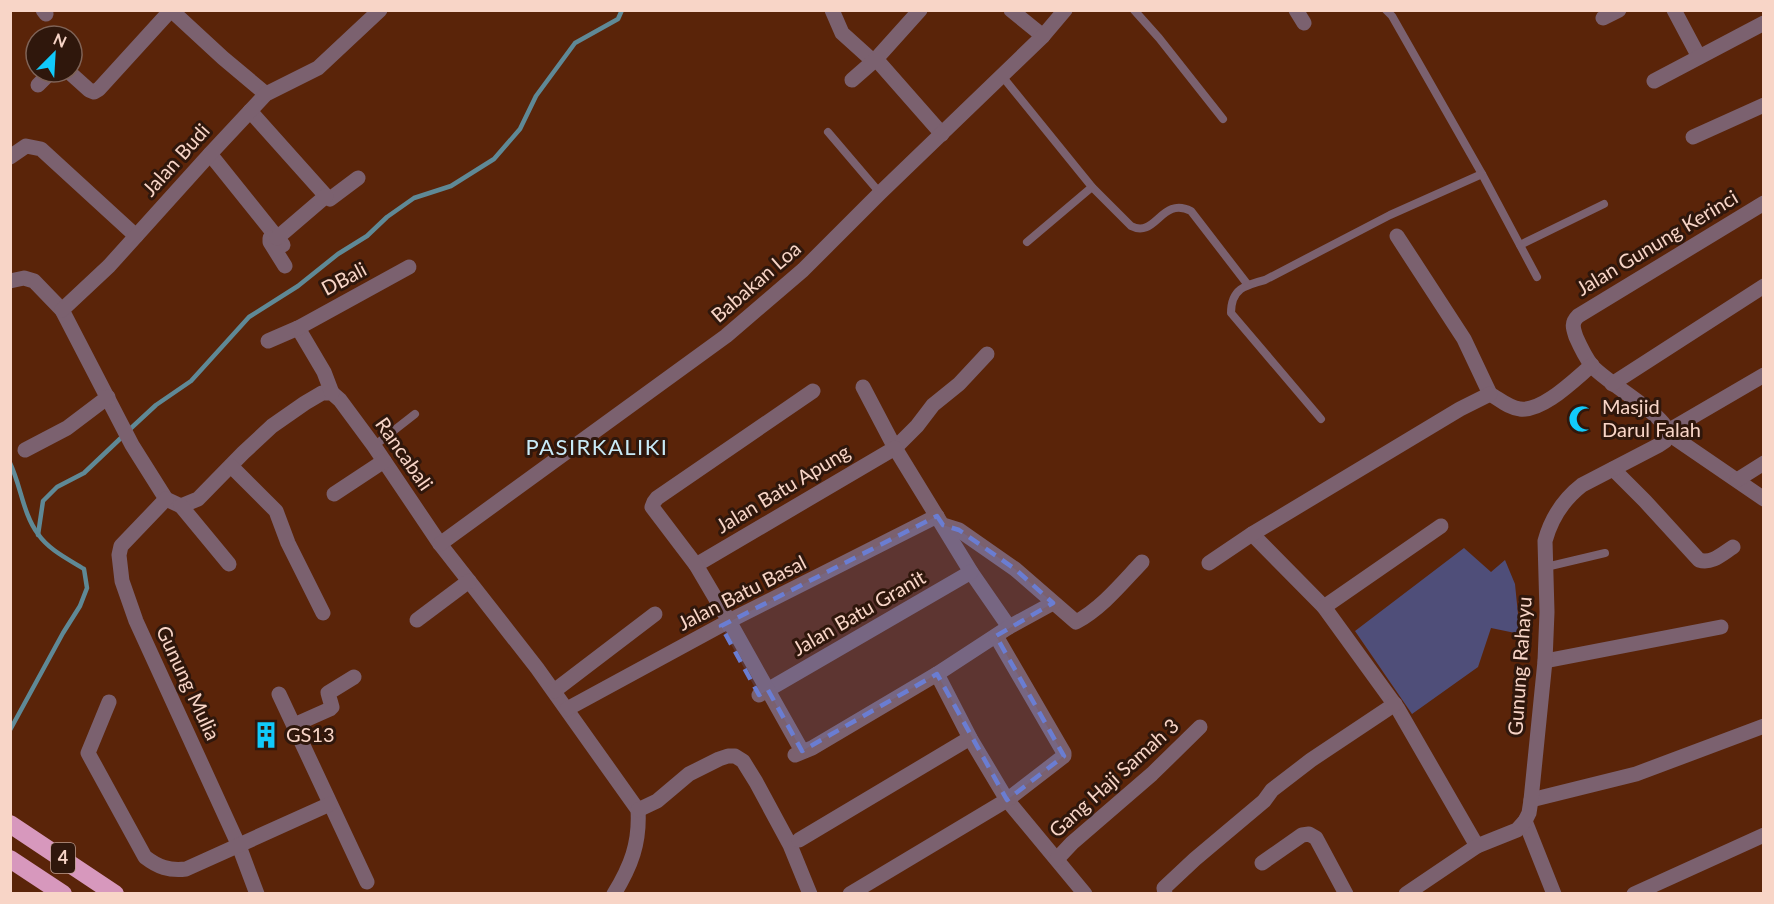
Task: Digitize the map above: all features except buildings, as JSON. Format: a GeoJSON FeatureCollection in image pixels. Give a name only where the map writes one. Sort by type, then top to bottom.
{"type":"FeatureCollection","features":[{"type":"Feature","properties":{"kind":"highway","name":"4"},"geometry":{"type":"LineString","coordinates":[[10,824],[115,894]]}},
{"type":"Feature","properties":{"kind":"highway","name":"4"},"geometry":{"type":"LineString","coordinates":[[10,860],[63,894]]}},
{"type":"Feature","properties":{"kind":"street"},"geometry":{"type":"LineString","coordinates":[[82,84],[93,92],[99,89],[171,10],[266,94]]}},
{"type":"Feature","properties":{"kind":"street","name":"Jalan Budi"},"geometry":{"type":"LineString","coordinates":[[62,310],[109,266],[266,94],[318,68],[380,10]]}},
{"type":"Feature","properties":{"kind":"street"},"geometry":{"type":"LineString","coordinates":[[832,10],[842,33],[875,60],[942,134]]}},
{"type":"Feature","properties":{"kind":"street"},"geometry":{"type":"LineString","coordinates":[[852,80],[875,60],[920,10]]}},
{"type":"Feature","properties":{"kind":"street"},"geometry":{"type":"LineString","coordinates":[[1011,10],[1043,36]]}},
{"type":"Feature","properties":{"kind":"street","name":"Babakan Loa"},"geometry":{"type":"LineString","coordinates":[[440,544],[726,336],[803,270],[1043,36],[1065,10]]}},
{"type":"Feature","properties":{"kind":"street"},"geometry":{"type":"LineString","coordinates":[[1603,18],[1619,10]]}},
{"type":"Feature","properties":{"kind":"street"},"geometry":{"type":"LineString","coordinates":[[1674,10],[1699,57]]}},
{"type":"Feature","properties":{"kind":"street"},"geometry":{"type":"LineString","coordinates":[[1654,81],[1764,22],[1758,10]]}},
{"type":"Feature","properties":{"kind":"street"},"geometry":{"type":"LineString","coordinates":[[1693,137],[1764,105]]}},
{"type":"Feature","properties":{"kind":"street"},"geometry":{"type":"LineString","coordinates":[[250,111],[330,199],[358,178]]}},
{"type":"Feature","properties":{"kind":"street"},"geometry":{"type":"LineString","coordinates":[[10,157],[26,146],[41,149],[136,236]]}},
{"type":"Feature","properties":{"kind":"street"},"geometry":{"type":"LineString","coordinates":[[210,154],[277,238]]}},
{"type":"Feature","properties":{"kind":"street"},"geometry":{"type":"LineString","coordinates":[[285,266],[270,243],[326,196]]}},
{"type":"Feature","properties":{"kind":"street","name":"Jalan Gunung Kerinci"},"geometry":{"type":"LineString","coordinates":[[1592,365],[1578,342],[1573,328],[1574,320],[1578,316],[1764,203]]}},
{"type":"Feature","properties":{"kind":"street"},"geometry":{"type":"LineString","coordinates":[[1397,236],[1464,339],[1490,394],[1520,409],[1533,407],[1556,395],[1592,365],[1612,384],[1660,419],[1669,433],[1764,499]]}},
{"type":"Feature","properties":{"kind":"street","name":"DBali"},"geometry":{"type":"LineString","coordinates":[[268,341],[298,328],[409,267]]}},
{"type":"Feature","properties":{"kind":"street"},"geometry":{"type":"LineString","coordinates":[[10,281],[24,278],[34,281],[62,310],[132,445],[166,499],[181,506],[229,564]]}},
{"type":"Feature","properties":{"kind":"street"},"geometry":{"type":"LineString","coordinates":[[1612,384],[1764,286]]}},
{"type":"Feature","properties":{"kind":"street"},"geometry":{"type":"LineString","coordinates":[[181,506],[198,499],[272,426],[322,393],[332,393],[324,372],[298,328]]}},
{"type":"Feature","properties":{"kind":"street","name":"Jalan Batu Apung"},"geometry":{"type":"LineString","coordinates":[[696,565],[893,449],[912,432],[933,405],[959,384],[987,354]]}},
{"type":"Feature","properties":{"kind":"street","name":"Gunung Rahayu"},"geometry":{"type":"LineString","coordinates":[[1526,821],[1531,800],[1545,661],[1547,612],[1545,541],[1552,520],[1574,491],[1582,485],[1659,445],[1669,433],[1764,375]]}},
{"type":"Feature","properties":{"kind":"street"},"geometry":{"type":"LineString","coordinates":[[863,387],[893,449],[971,572],[1010,627]]}},
{"type":"Feature","properties":{"kind":"street"},"geometry":{"type":"LineString","coordinates":[[813,391],[657,498],[652,507],[696,565],[725,624],[764,692],[802,751],[812,748],[1053,603]]}},
{"type":"Feature","properties":{"kind":"street","name":"Rancabali"},"geometry":{"type":"LineString","coordinates":[[332,393],[340,400],[374,446],[440,544],[554,691],[638,810]]}},
{"type":"Feature","properties":{"kind":"street"},"geometry":{"type":"LineString","coordinates":[[1209,563],[1252,534],[1460,409],[1490,394]]}},
{"type":"Feature","properties":{"kind":"street"},"geometry":{"type":"LineString","coordinates":[[25,450],[66,428],[108,397]]}},
{"type":"Feature","properties":{"kind":"street"},"geometry":{"type":"LineString","coordinates":[[334,494],[384,461]]}},
{"type":"Feature","properties":{"kind":"street"},"geometry":{"type":"LineString","coordinates":[[1737,480],[1764,463]]}},
{"type":"Feature","properties":{"kind":"street"},"geometry":{"type":"LineString","coordinates":[[231,466],[276,511],[288,543],[323,614]]}},
{"type":"Feature","properties":{"kind":"street"},"geometry":{"type":"LineString","coordinates":[[1612,469],[1699,560],[1705,562],[1712,560],[1733,547]]}},
{"type":"Feature","properties":{"kind":"street","name":"Gunung Mulia"},"geometry":{"type":"LineString","coordinates":[[166,499],[121,546],[119,555],[122,581],[144,638],[239,846],[257,894]]}},
{"type":"Feature","properties":{"kind":"street"},"geometry":{"type":"LineString","coordinates":[[940,520],[959,530],[1015,569],[1076,622],[1103,602],[1142,562]]}},
{"type":"Feature","properties":{"kind":"street","name":"Jalan Batu Basal"},"geometry":{"type":"LineString","coordinates":[[567,709],[725,624],[940,520]]}},
{"type":"Feature","properties":{"kind":"street"},"geometry":{"type":"LineString","coordinates":[[1324,607],[1441,526]]}},
{"type":"Feature","properties":{"kind":"street"},"geometry":{"type":"LineString","coordinates":[[1252,534],[1324,607],[1395,704],[1477,846]]}},
{"type":"Feature","properties":{"kind":"street","name":"Jalan Batu Granit"},"geometry":{"type":"LineString","coordinates":[[764,692],[971,572]]}},
{"type":"Feature","properties":{"kind":"street"},"geometry":{"type":"LineString","coordinates":[[417,620],[469,581]]}},
{"type":"Feature","properties":{"kind":"street"},"geometry":{"type":"LineString","coordinates":[[554,691],[655,614]]}},
{"type":"Feature","properties":{"kind":"street"},"geometry":{"type":"LineString","coordinates":[[1545,661],[1721,627]]}},
{"type":"Feature","properties":{"kind":"street"},"geometry":{"type":"LineString","coordinates":[[850,894],[1006,800],[1062,758],[1064,753],[996,636]]}},
{"type":"Feature","properties":{"kind":"street"},"geometry":{"type":"LineString","coordinates":[[936,674],[1006,800],[1085,894]]}},
{"type":"Feature","properties":{"kind":"street"},"geometry":{"type":"LineString","coordinates":[[294,725],[330,709],[332,707],[328,693],[354,677]]}},
{"type":"Feature","properties":{"kind":"street"},"geometry":{"type":"LineString","coordinates":[[279,694],[368,882]]}},
{"type":"Feature","properties":{"kind":"street"},"geometry":{"type":"LineString","coordinates":[[109,702],[88,753],[145,857],[157,866],[174,871],[186,869],[330,804]]}},
{"type":"Feature","properties":{"kind":"street"},"geometry":{"type":"LineString","coordinates":[[1166,894],[1164,888],[1264,801],[1272,790],[1311,760],[1395,704]]}},
{"type":"Feature","properties":{"kind":"street"},"geometry":{"type":"LineString","coordinates":[[1531,800],[1636,774],[1764,726]]}},
{"type":"Feature","properties":{"kind":"street","name":"Gang Haji Samah 3"},"geometry":{"type":"LineString","coordinates":[[1057,859],[1200,728]]}},
{"type":"Feature","properties":{"kind":"street"},"geometry":{"type":"LineString","coordinates":[[799,840],[970,738]]}},
{"type":"Feature","properties":{"kind":"street"},"geometry":{"type":"LineString","coordinates":[[614,894],[635,853],[639,828],[638,810],[657,801],[689,774],[728,756],[735,756],[743,760],[790,845],[810,894]]}},
{"type":"Feature","properties":{"kind":"street"},"geometry":{"type":"LineString","coordinates":[[1406,894],[1477,846],[1517,830],[1526,821],[1554,894]]}},
{"type":"Feature","properties":{"kind":"street"},"geometry":{"type":"LineString","coordinates":[[1262,863],[1302,835],[1309,834],[1316,838],[1346,894]]}},
{"type":"Feature","properties":{"kind":"street"},"geometry":{"type":"LineString","coordinates":[[1634,894],[1764,835]]}},
{"type":"Feature","properties":{"kind":"lane"},"geometry":{"type":"LineString","coordinates":[[1134,10],[1223,119]]}},
{"type":"Feature","properties":{"kind":"lane"},"geometry":{"type":"LineString","coordinates":[[1386,10],[1392,16],[1482,174],[1537,277]]}},
{"type":"Feature","properties":{"kind":"lane"},"geometry":{"type":"LineString","coordinates":[[1002,76],[1092,187],[1131,226],[1137,230],[1144,229],[1176,207],[1191,211],[1248,285]]}},
{"type":"Feature","properties":{"kind":"lane"},"geometry":{"type":"LineString","coordinates":[[828,132],[880,193]]}},
{"type":"Feature","properties":{"kind":"lane"},"geometry":{"type":"LineString","coordinates":[[1321,419],[1231,313],[1231,302],[1236,293],[1390,215],[1482,174]]}},
{"type":"Feature","properties":{"kind":"lane"},"geometry":{"type":"LineString","coordinates":[[1027,242],[1092,187]]}},
{"type":"Feature","properties":{"kind":"lane"},"geometry":{"type":"LineString","coordinates":[[1520,245],[1604,204]]}},
{"type":"Feature","properties":{"kind":"lane"},"geometry":{"type":"LineString","coordinates":[[374,446],[415,414]]}},
{"type":"Feature","properties":{"kind":"lane"},"geometry":{"type":"LineString","coordinates":[[1546,567],[1605,553]]}},
{"type":"Feature","properties":{"kind":"highlighted area"},"geometry":{"type":"Polygon","coordinates":[[[937,516],[943,525],[959,530],[1015,569],[1053,603],[996,636],[1064,756],[1007,800],[937,674],[802,751],[768,690],[759,695],[721,626],[937,516]]]}},
{"type":"Feature","properties":{"kind":"shaded area"},"geometry":{"type":"Polygon","coordinates":[[[1464,548],[1491,572],[1505,560],[1515,584],[1520,634],[1491,628],[1478,667],[1412,714],[1355,631],[1464,548]]]}},
{"type":"Feature","properties":{"kind":"waterway"},"geometry":{"type":"LineString","coordinates":[[129,430],[156,405],[191,381],[249,317],[298,286],[338,254],[367,236],[387,217],[414,198],[451,186],[494,159],[520,129],[536,96],[575,43],[618,19],[622,10]]}},
{"type":"Feature","properties":{"kind":"waterway"},"geometry":{"type":"LineString","coordinates":[[38,535],[43,501],[57,487],[84,473],[123,436]]}},
{"type":"Feature","properties":{"kind":"waterway"},"geometry":{"type":"LineString","coordinates":[[10,463],[33,526],[48,545],[84,569],[87,588],[80,606],[10,730]]}},
{"type":"Feature","properties":{"kind":"place","name":"Masjid Darul Falah"},"geometry":{"type":"Point","coordinates":[1582,419]}},
{"type":"Feature","properties":{"kind":"place","name":"GS13"},"geometry":{"type":"Point","coordinates":[266,735]}},
{"type":"Feature","properties":{"kind":"district","name":"PASIRKALIKI"},"geometry":{"type":"Point","coordinates":[597,447]}}]}
